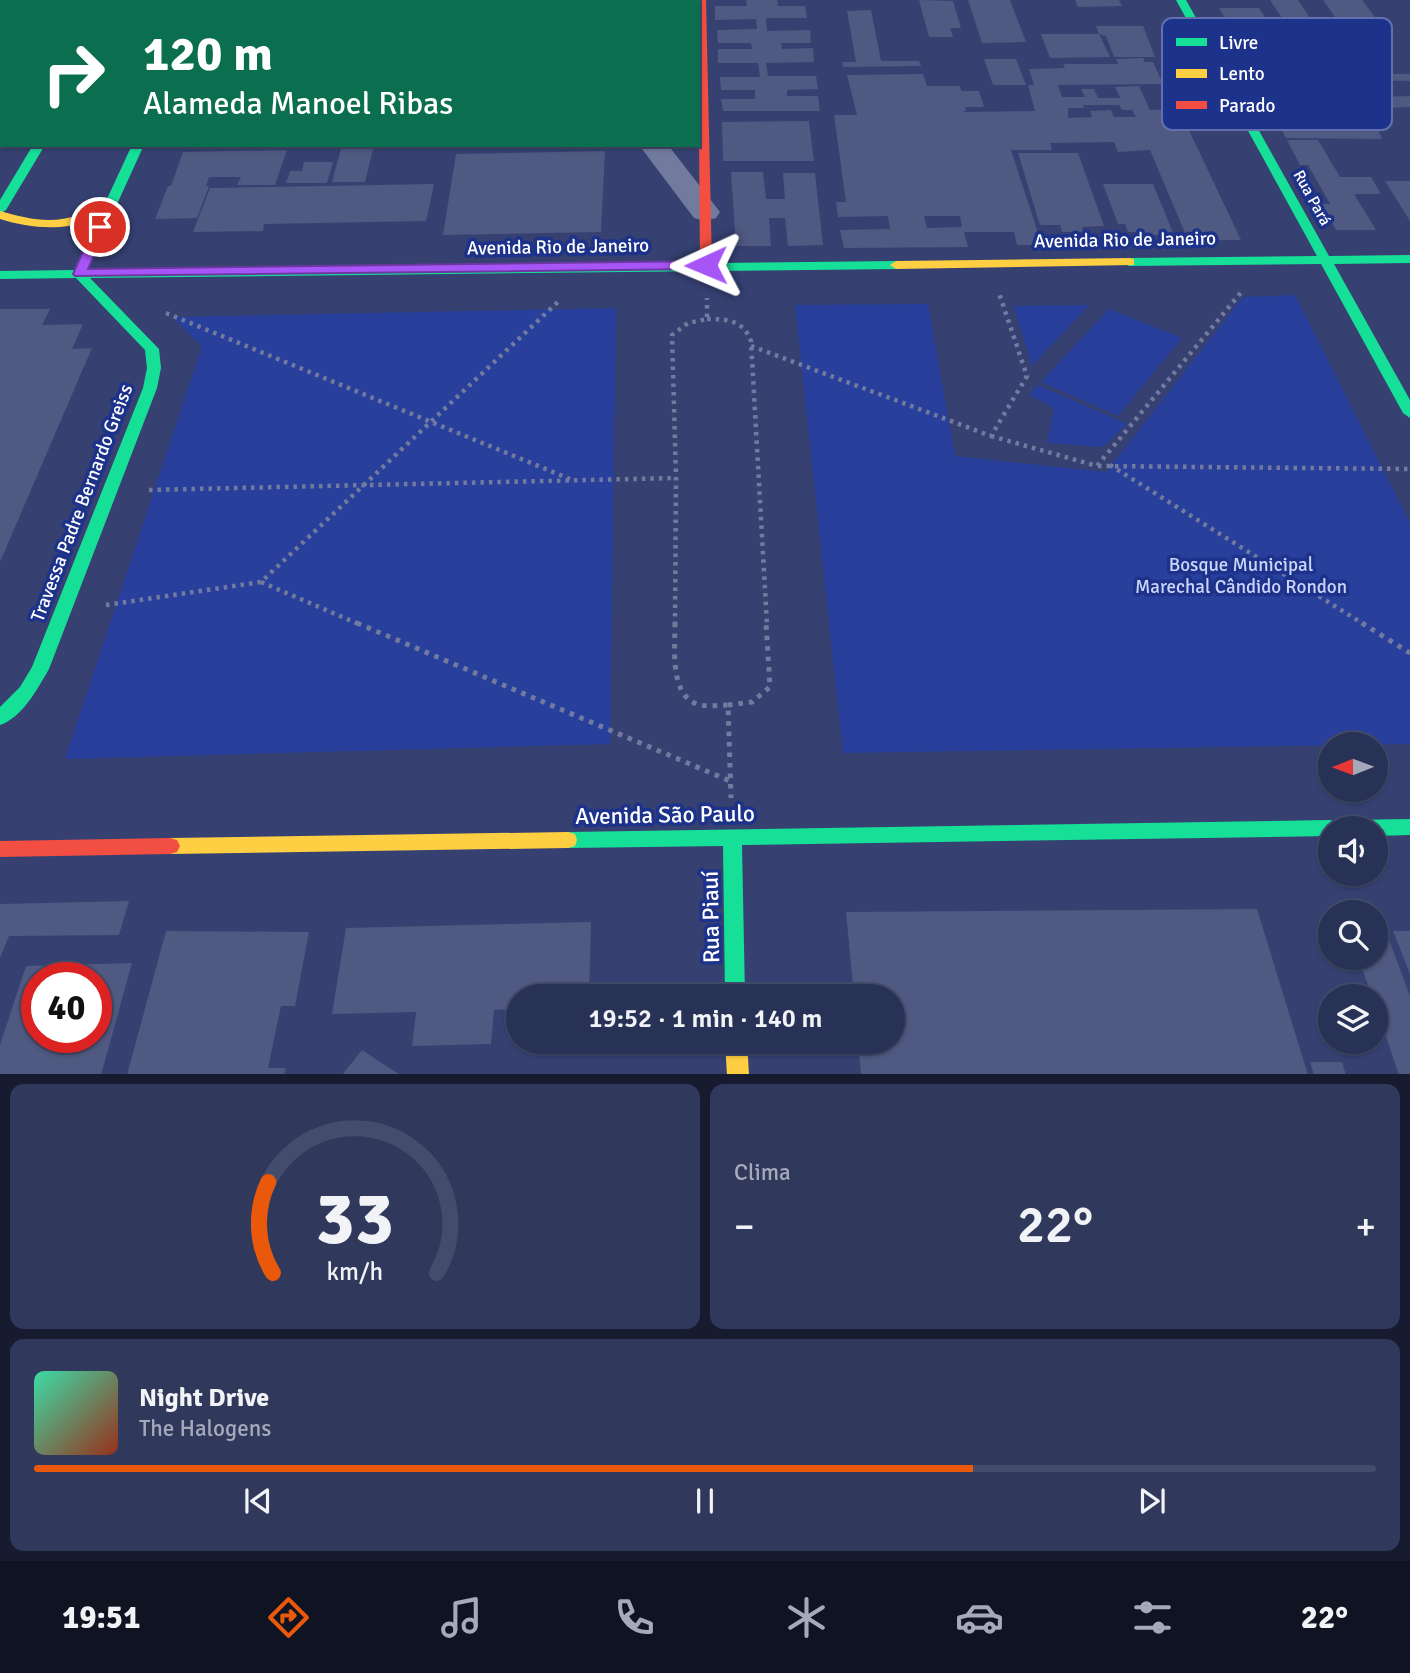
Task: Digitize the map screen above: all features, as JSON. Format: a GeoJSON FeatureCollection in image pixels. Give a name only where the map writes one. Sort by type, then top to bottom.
{"type":"FeatureCollection","features":[{"type":"Feature","properties":{"kind":"street"},"geometry":{"type":"LineString","coordinates":[[701,0],[706,265]]}},
{"type":"Feature","properties":{"kind":"street","name":"Rua Pará"},"geometry":{"type":"LineString","coordinates":[[1181,0],[1191,18]]}},
{"type":"Feature","properties":{"kind":"street","name":"Rua Pará"},"geometry":{"type":"LineString","coordinates":[[1254,130],[1410,414]]}},
{"type":"Feature","properties":{"kind":"street"},"geometry":{"type":"LineString","coordinates":[[38,147],[0,212],[27,225],[46,227],[68,225],[85,219],[111,204]]}},
{"type":"Feature","properties":{"kind":"street"},"geometry":{"type":"LineString","coordinates":[[79,274],[137,147]]}},
{"type":"Feature","properties":{"kind":"street"},"geometry":{"type":"LineString","coordinates":[[655,147],[705,212]]}},
{"type":"Feature","properties":{"kind":"street","name":"Avenida Rio de Janeiro"},"geometry":{"type":"LineString","coordinates":[[0,275],[1410,259]]}},
{"type":"Feature","properties":{"kind":"street","name":"Travessa Padre Bernardo Greiss"},"geometry":{"type":"LineString","coordinates":[[0,718],[26,692],[40,669],[150,388],[154,368],[152,349],[79,274]]}},
{"type":"Feature","properties":{"kind":"street"},"geometry":{"type":"LineString","coordinates":[[1388,827],[1410,827]]}},
{"type":"Feature","properties":{"kind":"street","name":"Avenida São Paulo"},"geometry":{"type":"LineString","coordinates":[[0,849],[1318,828]]}},
{"type":"Feature","properties":{"kind":"street","name":"Rua Piauí"},"geometry":{"type":"LineString","coordinates":[[731,984],[732,837]]}},
{"type":"Feature","properties":{"kind":"path"},"geometry":{"type":"LineString","coordinates":[[1097,466],[1268,260]]}},
{"type":"Feature","properties":{"kind":"path"},"geometry":{"type":"LineString","coordinates":[[989,262],[1027,376],[991,436]]}},
{"type":"Feature","properties":{"kind":"path"},"geometry":{"type":"LineString","coordinates":[[706,265],[707,319]]}},
{"type":"Feature","properties":{"kind":"path"},"geometry":{"type":"LineString","coordinates":[[261,582],[594,267]]}},
{"type":"Feature","properties":{"kind":"path"},"geometry":{"type":"LineString","coordinates":[[99,295],[161,311],[574,480]]}},
{"type":"Feature","properties":{"kind":"path"},"geometry":{"type":"LineString","coordinates":[[723,319],[741,324],[748,330],[751,346],[770,687],[758,701],[743,705],[702,706],[686,699],[679,688],[675,647],[676,478],[672,335],[689,321],[723,319]]}},
{"type":"Feature","properties":{"kind":"path"},"geometry":{"type":"LineString","coordinates":[[751,346],[991,436],[1097,466],[1410,469]]}},
{"type":"Feature","properties":{"kind":"path"},"geometry":{"type":"LineString","coordinates":[[1110,466],[1410,653]]}},
{"type":"Feature","properties":{"kind":"path"},"geometry":{"type":"LineString","coordinates":[[110,491],[676,478]]}},
{"type":"Feature","properties":{"kind":"path"},"geometry":{"type":"LineString","coordinates":[[63,611],[261,582],[730,781]]}},
{"type":"Feature","properties":{"kind":"path"},"geometry":{"type":"LineString","coordinates":[[728,705],[732,837]]}},
{"type":"Feature","properties":{"kind":"green space","name":"Bosque Municipal Marechal Cândido Rondon"},"geometry":{"type":"Polygon","coordinates":[[[1295,295],[1410,523],[1410,744],[1388,744],[1388,732],[1318,732],[1318,745],[843,753],[795,305],[928,304],[955,456],[1106,472],[1243,297],[1295,295]]]}},
{"type":"Feature","properties":{"kind":"green space"},"geometry":{"type":"Polygon","coordinates":[[[1089,305],[1032,366],[1014,306],[1089,305]]]}},
{"type":"Feature","properties":{"kind":"green space"},"geometry":{"type":"Polygon","coordinates":[[[616,308],[610,744],[65,759],[202,346],[172,317],[616,308]]]}},
{"type":"Feature","properties":{"kind":"green space"},"geometry":{"type":"Polygon","coordinates":[[[1109,309],[1182,338],[1118,416],[1041,382],[1109,309]]]}},
{"type":"Feature","properties":{"kind":"green space"},"geometry":{"type":"Polygon","coordinates":[[[1038,385],[1127,424],[1103,447],[1047,443],[1054,408],[1029,395],[1038,385]]]}},
{"type":"Feature","properties":{"kind":"building"},"geometry":{"type":"Polygon","coordinates":[[[746,0],[777,0],[778,6],[805,6],[807,18],[766,18],[767,31],[810,30],[811,43],[781,43],[782,49],[813,48],[814,62],[766,63],[768,76],[816,76],[818,89],[787,90],[787,96],[818,96],[820,111],[723,111],[721,99],[755,99],[755,90],[721,90],[720,77],[760,77],[758,63],[718,63],[718,49],[752,49],[751,43],[718,43],[717,30],[757,29],[756,19],[715,20],[715,6],[747,6],[746,0]]]}},
{"type":"Feature","properties":{"kind":"building"},"geometry":{"type":"Polygon","coordinates":[[[919,0],[953,1],[961,28],[950,28],[953,37],[929,37],[919,0]]]}},
{"type":"Feature","properties":{"kind":"building"},"geometry":{"type":"Polygon","coordinates":[[[968,0],[1010,0],[1026,42],[982,43],[968,0]]]}},
{"type":"Feature","properties":{"kind":"building"},"geometry":{"type":"Polygon","coordinates":[[[1075,0],[1119,0],[1122,6],[1078,7],[1075,0]]]}},
{"type":"Feature","properties":{"kind":"building"},"geometry":{"type":"Polygon","coordinates":[[[1270,0],[1298,0],[1310,18],[1282,18],[1270,0]]]}},
{"type":"Feature","properties":{"kind":"building"},"geometry":{"type":"Polygon","coordinates":[[[1323,0],[1362,0],[1376,18],[1336,18],[1323,0]]]}},
{"type":"Feature","properties":{"kind":"building"},"geometry":{"type":"Polygon","coordinates":[[[1219,8],[1259,8],[1266,18],[1225,18],[1219,8]]]}},
{"type":"Feature","properties":{"kind":"building"},"geometry":{"type":"Polygon","coordinates":[[[871,10],[881,61],[919,61],[921,66],[843,67],[842,62],[856,62],[847,11],[871,10]]]}},
{"type":"Feature","properties":{"kind":"building"},"geometry":{"type":"Polygon","coordinates":[[[1096,26],[1143,26],[1155,57],[1114,57],[1106,36],[1099,34],[1096,26]]]}},
{"type":"Feature","properties":{"kind":"building"},"geometry":{"type":"Polygon","coordinates":[[[1041,34],[1099,34],[1110,57],[1050,58],[1041,34]]]}},
{"type":"Feature","properties":{"kind":"building"},"geometry":{"type":"Polygon","coordinates":[[[1143,58],[1145,62],[1153,62],[1162,84],[1058,85],[1062,97],[1085,97],[1081,89],[1094,89],[1098,98],[1120,98],[1115,87],[1139,86],[1150,110],[1162,110],[1162,130],[1189,130],[1241,240],[1188,240],[1150,150],[1118,152],[1114,142],[1050,143],[1052,150],[1011,150],[1042,245],[1017,245],[1014,232],[964,232],[968,247],[844,248],[840,230],[890,229],[888,216],[838,217],[836,202],[846,202],[834,115],[857,115],[847,75],[923,74],[927,86],[959,86],[962,91],[979,91],[984,107],[965,107],[966,111],[961,112],[1035,111],[1028,85],[1034,85],[1029,69],[1065,68],[1063,64],[1118,64],[1116,59],[1143,58]],[[1083,105],[1084,108],[1068,108],[1068,118],[1092,117],[1090,111],[1111,110],[1114,117],[1136,117],[1132,110],[1122,110],[1119,105],[1083,105]],[[924,216],[927,228],[962,227],[960,216],[924,216]]]}},
{"type":"Feature","properties":{"kind":"building"},"geometry":{"type":"Polygon","coordinates":[[[984,59],[1016,59],[1026,85],[993,85],[984,59]]]}},
{"type":"Feature","properties":{"kind":"building"},"geometry":{"type":"Polygon","coordinates":[[[1392,74],[1410,74],[1410,81],[1392,81],[1392,74]]]}},
{"type":"Feature","properties":{"kind":"building"},"geometry":{"type":"Polygon","coordinates":[[[1392,96],[1410,96],[1410,107],[1392,108],[1392,96]]]}},
{"type":"Feature","properties":{"kind":"building"},"geometry":{"type":"Polygon","coordinates":[[[809,121],[814,161],[723,161],[722,122],[809,121]]]}},
{"type":"Feature","properties":{"kind":"building"},"geometry":{"type":"Polygon","coordinates":[[[1282,130],[1378,130],[1382,139],[1286,138],[1282,130]]]}},
{"type":"Feature","properties":{"kind":"building"},"geometry":{"type":"Polygon","coordinates":[[[1287,140],[1318,140],[1340,177],[1371,177],[1381,194],[1354,194],[1376,230],[1336,230],[1321,204],[1330,204],[1308,165],[1300,165],[1287,140]]]}},
{"type":"Feature","properties":{"kind":"building"},"geometry":{"type":"Polygon","coordinates":[[[341,147],[374,147],[365,182],[332,182],[341,147]]]}},
{"type":"Feature","properties":{"kind":"building"},"geometry":{"type":"Polygon","coordinates":[[[287,150],[275,185],[237,185],[241,177],[209,177],[206,186],[209,186],[197,218],[155,219],[183,152],[287,150]]]}},
{"type":"Feature","properties":{"kind":"building"},"geometry":{"type":"Polygon","coordinates":[[[605,151],[601,232],[443,235],[456,154],[605,151]]]}},
{"type":"Feature","properties":{"kind":"building"},"geometry":{"type":"Polygon","coordinates":[[[1018,153],[1078,153],[1104,226],[1082,227],[1084,232],[1062,232],[1060,225],[1040,225],[1018,153]]]}},
{"type":"Feature","properties":{"kind":"building"},"geometry":{"type":"Polygon","coordinates":[[[304,162],[333,162],[327,183],[286,183],[290,171],[302,171],[304,162]]]}},
{"type":"Feature","properties":{"kind":"building"},"geometry":{"type":"Polygon","coordinates":[[[731,172],[763,172],[766,199],[785,199],[783,173],[815,173],[823,245],[788,246],[785,218],[769,218],[771,246],[736,246],[731,172]]]}},
{"type":"Feature","properties":{"kind":"building"},"geometry":{"type":"Polygon","coordinates":[[[1385,181],[1410,181],[1410,221],[1385,181]]]}},
{"type":"Feature","properties":{"kind":"building"},"geometry":{"type":"Polygon","coordinates":[[[434,184],[426,221],[264,224],[263,231],[193,232],[210,188],[434,184]]]}},
{"type":"Feature","properties":{"kind":"building"},"geometry":{"type":"Polygon","coordinates":[[[1103,184],[1153,184],[1174,235],[1128,232],[1125,224],[1118,224],[1103,184]]]}},
{"type":"Feature","properties":{"kind":"building"},"geometry":{"type":"Polygon","coordinates":[[[0,309],[50,309],[42,325],[83,324],[72,349],[92,348],[0,562],[0,309]]]}},
{"type":"Feature","properties":{"kind":"building"},"geometry":{"type":"Polygon","coordinates":[[[129,901],[119,935],[9,936],[0,958],[0,904],[129,901]]]}},
{"type":"Feature","properties":{"kind":"building"},"geometry":{"type":"Polygon","coordinates":[[[1257,909],[1308,1074],[861,1074],[859,1054],[905,1054],[905,984],[853,984],[846,912],[1257,909]]]}},
{"type":"Feature","properties":{"kind":"building"},"geometry":{"type":"Polygon","coordinates":[[[591,922],[589,984],[506,984],[506,1010],[494,1010],[491,1044],[412,1046],[416,1012],[332,1014],[346,928],[591,922]]]}},
{"type":"Feature","properties":{"kind":"building"},"geometry":{"type":"Polygon","coordinates":[[[166,931],[309,932],[295,1006],[281,1006],[268,1068],[286,1068],[284,1074],[127,1074],[166,931]]]}},
{"type":"Feature","properties":{"kind":"building"},"geometry":{"type":"Polygon","coordinates":[[[1393,931],[1410,931],[1410,974],[1393,931]]]}},
{"type":"Feature","properties":{"kind":"building"},"geometry":{"type":"Polygon","coordinates":[[[1388,937],[1410,996],[1410,1074],[1399,1074],[1388,1042],[1388,984],[1368,984],[1363,970],[1388,970],[1388,937]]]}},
{"type":"Feature","properties":{"kind":"building"},"geometry":{"type":"Polygon","coordinates":[[[132,963],[112,1035],[112,964],[132,963]]]}},
{"type":"Feature","properties":{"kind":"building"},"geometry":{"type":"Polygon","coordinates":[[[21,981],[21,1053],[107,1053],[101,1074],[0,1074],[0,1045],[21,981]]]}},
{"type":"Feature","properties":{"kind":"building"},"geometry":{"type":"Polygon","coordinates":[[[362,1050],[398,1074],[343,1074],[362,1050]]]}},
{"type":"Feature","properties":{"kind":"building"},"geometry":{"type":"Polygon","coordinates":[[[1310,1062],[1342,1062],[1346,1074],[1314,1074],[1310,1062]]]}},
{"type":"Feature","properties":{"kind":"traffic: fast"},"geometry":{"type":"LineString","coordinates":[[1181,0],[1191,18]]}},
{"type":"Feature","properties":{"kind":"traffic: fast"},"geometry":{"type":"LineString","coordinates":[[1253,130],[1410,413]]}},
{"type":"Feature","properties":{"kind":"traffic: fast"},"geometry":{"type":"LineString","coordinates":[[0,210],[38,147]]}},
{"type":"Feature","properties":{"kind":"traffic: fast"},"geometry":{"type":"LineString","coordinates":[[0,718],[26,692],[40,669],[150,388],[154,368],[152,349],[79,274],[137,147]]}},
{"type":"Feature","properties":{"kind":"traffic: fast"},"geometry":{"type":"LineString","coordinates":[[1129,262],[1410,259]]}},
{"type":"Feature","properties":{"kind":"traffic: fast"},"geometry":{"type":"LineString","coordinates":[[0,275],[896,265]]}},
{"type":"Feature","properties":{"kind":"traffic: fast"},"geometry":{"type":"LineString","coordinates":[[1388,827],[1410,827]]}},
{"type":"Feature","properties":{"kind":"traffic: fast"},"geometry":{"type":"LineString","coordinates":[[568,840],[1318,828]]}},
{"type":"Feature","properties":{"kind":"traffic: fast"},"geometry":{"type":"LineString","coordinates":[[732,837],[735,984]]}},
{"type":"Feature","properties":{"kind":"traffic: slow"},"geometry":{"type":"LineString","coordinates":[[0,215],[31,223],[57,224],[82,218],[111,204]]}},
{"type":"Feature","properties":{"kind":"traffic: slow"},"geometry":{"type":"LineString","coordinates":[[896,265],[1129,262]]}},
{"type":"Feature","properties":{"kind":"traffic: slow"},"geometry":{"type":"LineString","coordinates":[[170,846],[568,840]]}},
{"type":"Feature","properties":{"kind":"traffic: slow"},"geometry":{"type":"LineString","coordinates":[[737,1054],[738,1074]]}},
{"type":"Feature","properties":{"kind":"traffic: jam"},"geometry":{"type":"LineString","coordinates":[[701,0],[706,265]]}},
{"type":"Feature","properties":{"kind":"traffic: jam"},"geometry":{"type":"LineString","coordinates":[[0,849],[170,846]]}},
{"type":"Feature","properties":{"kind":"route"},"geometry":{"type":"LineString","coordinates":[[100,227],[79,274],[706,265]]}}]}
